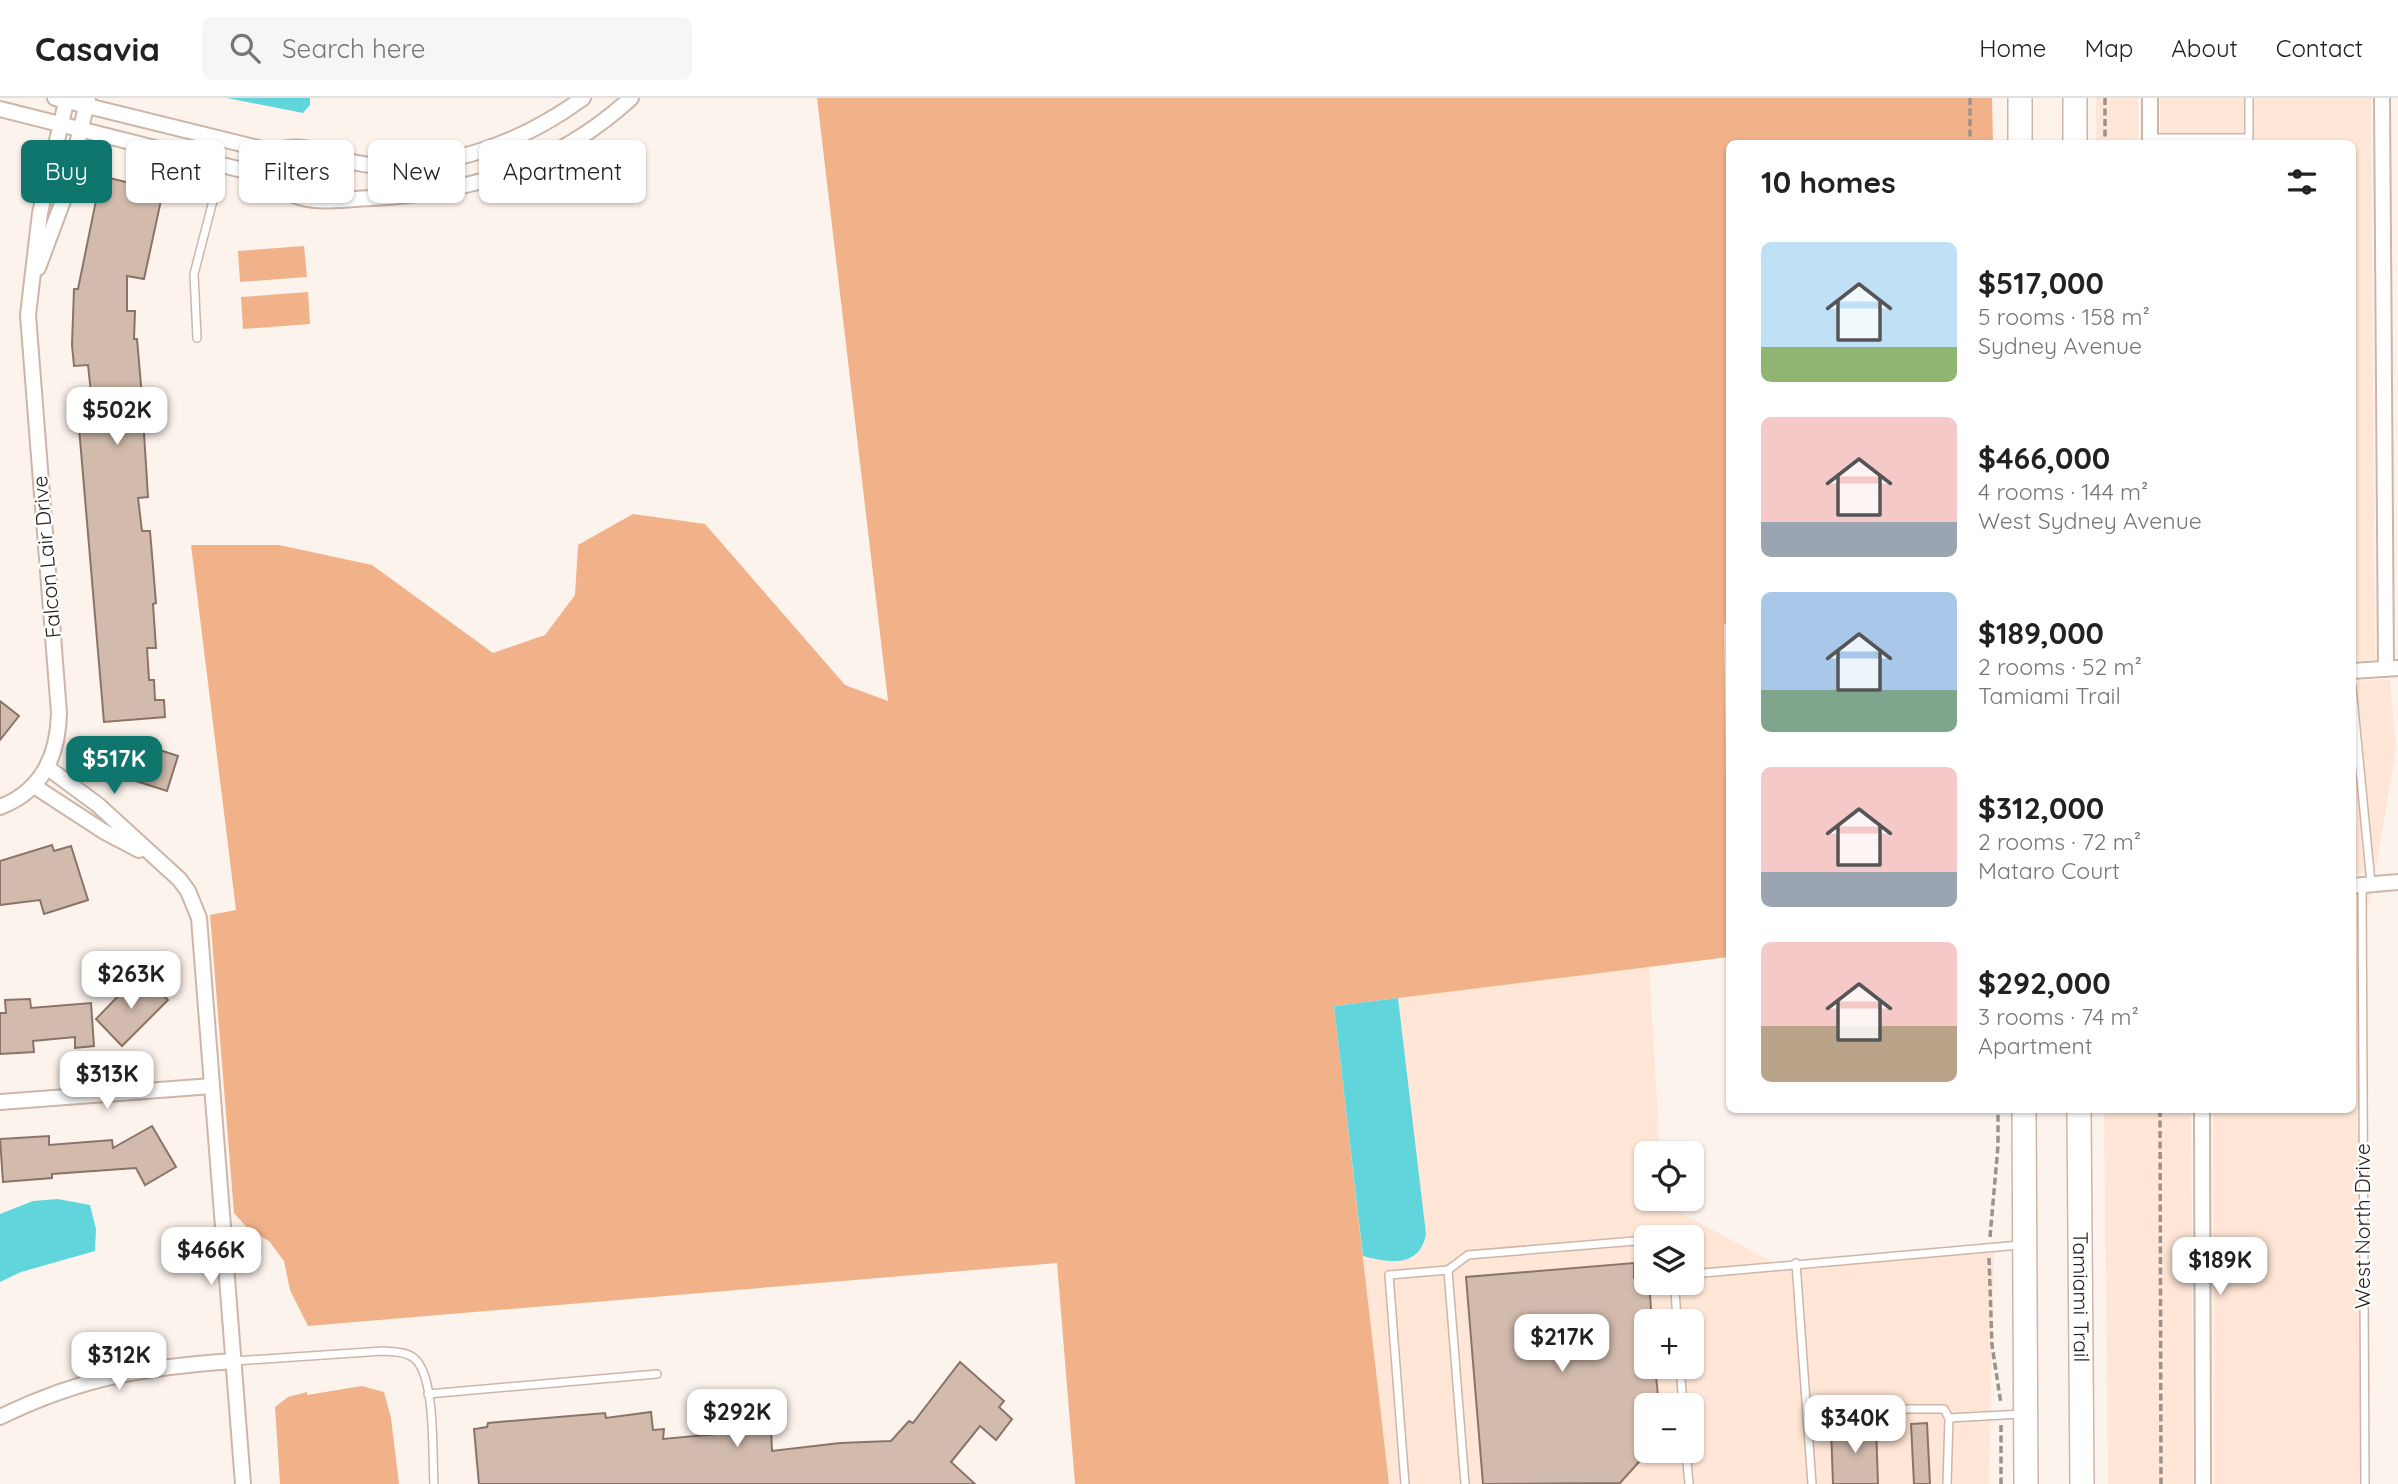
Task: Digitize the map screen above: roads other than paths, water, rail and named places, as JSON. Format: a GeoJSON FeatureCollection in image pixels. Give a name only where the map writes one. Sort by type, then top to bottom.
{"type":"FeatureCollection","features":[{"type":"Feature","properties":{"kind":"main road"},"geometry":{"type":"LineString","coordinates":[[2020,98],[2020,140]]}},
{"type":"Feature","properties":{"kind":"main road"},"geometry":{"type":"LineString","coordinates":[[2075,98],[2075,140]]}},
{"type":"Feature","properties":{"kind":"main road"},"geometry":{"type":"LineString","coordinates":[[2024,1113],[2026,1484]]}},
{"type":"Feature","properties":{"kind":"main road","name":"Tamiami Trail"},"geometry":{"type":"LineString","coordinates":[[2080,1113],[2082,1484]]}},
{"type":"Feature","properties":{"kind":"street"},"geometry":{"type":"LineString","coordinates":[[354,162],[386,166],[447,160],[523,134],[583,98]]}},
{"type":"Feature","properties":{"kind":"street"},"geometry":{"type":"LineString","coordinates":[[354,199],[437,193],[498,178],[549,157],[631,98]]}},
{"type":"Feature","properties":{"kind":"street"},"geometry":{"type":"LineString","coordinates":[[2150,98],[2150,140]]}},
{"type":"Feature","properties":{"kind":"street"},"geometry":{"type":"LineString","coordinates":[[2356,671],[2392,669],[2391,454],[2382,98]]}},
{"type":"Feature","properties":{"kind":"street"},"geometry":{"type":"LineString","coordinates":[[62,99],[88,102],[239,143]]}},
{"type":"Feature","properties":{"kind":"street","name":"Falcon Lair Drive"},"geometry":{"type":"LineString","coordinates":[[0,807],[34,786],[48,768],[55,753],[59,713],[28,324],[40,213],[60,124],[62,99]]}},
{"type":"Feature","properties":{"kind":"street","name":"Falcon Lair Drive"},"geometry":{"type":"LineString","coordinates":[[32,282],[64,198],[88,102]]}},
{"type":"Feature","properties":{"kind":"street"},"geometry":{"type":"LineString","coordinates":[[0,108],[126,140]]}},
{"type":"Feature","properties":{"kind":"street"},"geometry":{"type":"LineString","coordinates":[[48,768],[98,805],[184,885],[200,918],[243,1484]]}},
{"type":"Feature","properties":{"kind":"street"},"geometry":{"type":"LineString","coordinates":[[34,786],[103,831],[153,857]]}},
{"type":"Feature","properties":{"kind":"street"},"geometry":{"type":"LineString","coordinates":[[2362,885],[2398,881]]}},
{"type":"Feature","properties":{"kind":"street"},"geometry":{"type":"LineString","coordinates":[[0,1102],[212,1086]]}},
{"type":"Feature","properties":{"kind":"street"},"geometry":{"type":"LineString","coordinates":[[2202,1113],[2203,1484]]}},
{"type":"Feature","properties":{"kind":"street"},"geometry":{"type":"LineString","coordinates":[[0,1417],[62,1390],[113,1375],[161,1366],[235,1362]]}},
{"type":"Feature","properties":{"kind":"lane"},"geometry":{"type":"LineString","coordinates":[[2249,98],[2249,140]]}},
{"type":"Feature","properties":{"kind":"lane"},"geometry":{"type":"LineString","coordinates":[[197,338],[194,274],[212,203]]}},
{"type":"Feature","properties":{"kind":"lane","name":"West North Drive"},"geometry":{"type":"LineString","coordinates":[[2356,769],[2362,885],[2365,1484]]}},
{"type":"Feature","properties":{"kind":"lane"},"geometry":{"type":"LineString","coordinates":[[1405,1484],[1389,1275],[1448,1270],[1468,1255],[1634,1241]]}},
{"type":"Feature","properties":{"kind":"lane"},"geometry":{"type":"LineString","coordinates":[[1704,1273],[2025,1245]]}},
{"type":"Feature","properties":{"kind":"lane"},"geometry":{"type":"LineString","coordinates":[[1796,1263],[1812,1484]]}},
{"type":"Feature","properties":{"kind":"lane"},"geometry":{"type":"LineString","coordinates":[[1448,1270],[1465,1484]]}},
{"type":"Feature","properties":{"kind":"lane"},"geometry":{"type":"LineString","coordinates":[[235,1362],[401,1352],[415,1359],[427,1378],[434,1484]]}},
{"type":"Feature","properties":{"kind":"lane"},"geometry":{"type":"LineString","coordinates":[[428,1394],[657,1374]]}},
{"type":"Feature","properties":{"kind":"lane"},"geometry":{"type":"LineString","coordinates":[[1807,1417],[1884,1409],[1944,1409],[1949,1418],[1947,1484]]}},
{"type":"Feature","properties":{"kind":"lane"},"geometry":{"type":"LineString","coordinates":[[1949,1418],[2025,1414]]}},
{"type":"Feature","properties":{"kind":"lane"},"geometry":{"type":"LineString","coordinates":[[1687,1463],[1689,1484]]}},
{"type":"Feature","properties":{"kind":"water"},"geometry":{"type":"Polygon","coordinates":[[[227,98],[310,98],[310,105],[303,113],[227,98]]]}},
{"type":"Feature","properties":{"kind":"water"},"geometry":{"type":"Polygon","coordinates":[[[1398,998],[1426,1234],[1417,1253],[1410,1258],[1393,1261],[1363,1256],[1334,1006],[1398,998]]]}},
{"type":"Feature","properties":{"kind":"water"},"geometry":{"type":"Polygon","coordinates":[[[58,1199],[90,1205],[96,1229],[95,1251],[21,1272],[0,1282],[0,1214],[33,1201],[58,1199]]]}}]}
